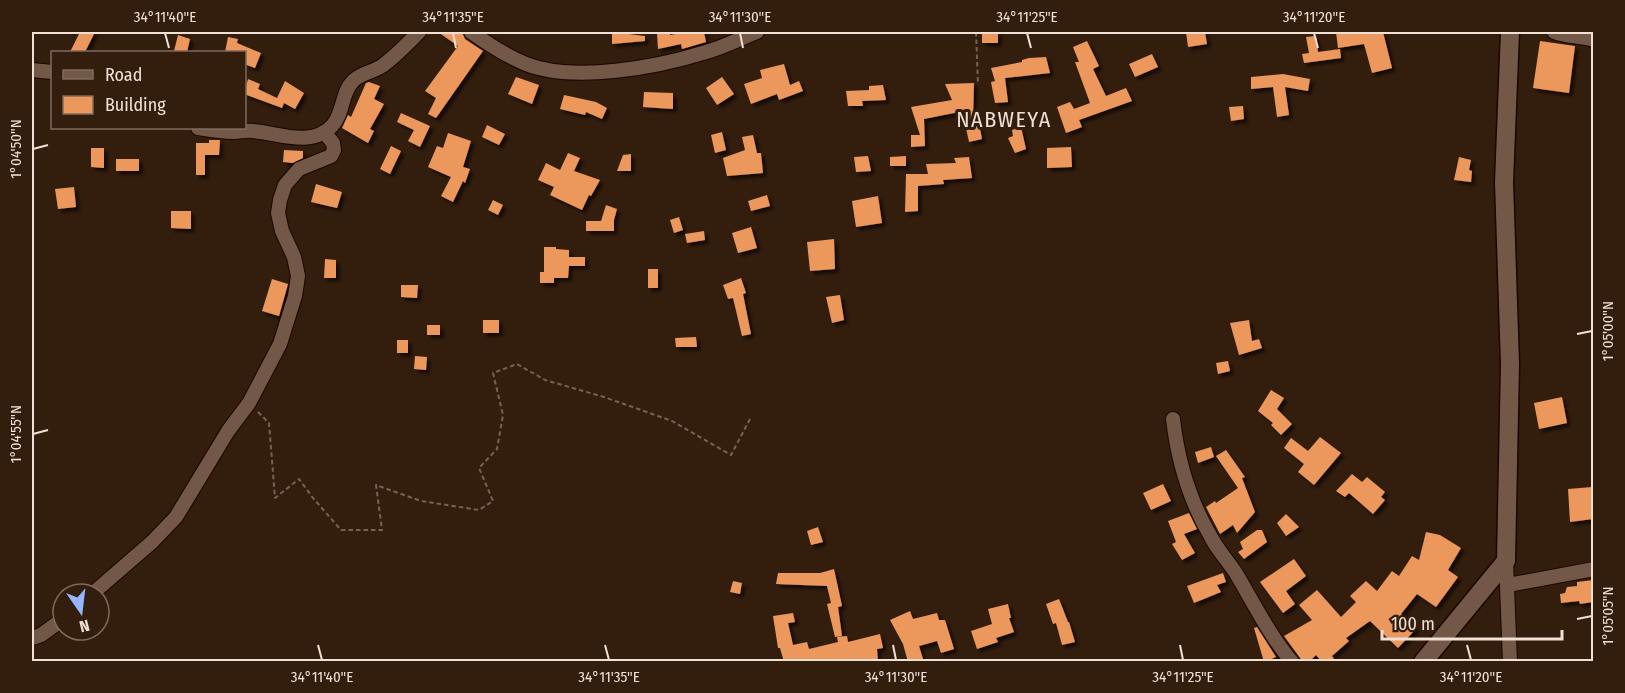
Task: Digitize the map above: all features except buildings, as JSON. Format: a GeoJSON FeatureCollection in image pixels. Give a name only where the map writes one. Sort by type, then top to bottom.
{"type":"FeatureCollection","features":[{"type":"Feature","properties":{"kind":"street"},"geometry":{"type":"LineString","coordinates":[[207,129],[233,132],[251,131],[282,138],[312,136],[324,132],[339,117],[348,87],[356,78],[378,68],[392,58],[419,32]]}},
{"type":"Feature","properties":{"kind":"street"},"geometry":{"type":"LineString","coordinates":[[471,32],[491,46],[528,65],[564,72],[622,70],[676,60],[709,52],[757,32]]}},
{"type":"Feature","properties":{"kind":"street"},"geometry":{"type":"LineString","coordinates":[[1510,32],[1504,182],[1510,358],[1506,561],[1510,662]]}},
{"type":"Feature","properties":{"kind":"street"},"geometry":{"type":"LineString","coordinates":[[1554,32],[1593,40]]}},
{"type":"Feature","properties":{"kind":"street"},"geometry":{"type":"LineString","coordinates":[[32,70],[51,72]]}},
{"type":"Feature","properties":{"kind":"street"},"geometry":{"type":"LineString","coordinates":[[106,582],[152,542],[176,517],[228,431],[249,403],[280,344],[295,296],[298,276],[294,257],[282,231],[278,213],[280,200],[285,185],[299,169],[330,156],[334,150],[333,143],[324,132]]}},
{"type":"Feature","properties":{"kind":"street"},"geometry":{"type":"LineString","coordinates":[[1173,419],[1181,467],[1188,492],[1211,538],[1236,573],[1281,650],[1292,662]]}},
{"type":"Feature","properties":{"kind":"street"},"geometry":{"type":"LineString","coordinates":[[1423,662],[1506,561]]}},
{"type":"Feature","properties":{"kind":"street"},"geometry":{"type":"LineString","coordinates":[[1508,585],[1593,569]]}},
{"type":"Feature","properties":{"kind":"street"},"geometry":{"type":"LineString","coordinates":[[32,638],[51,627]]}},
{"type":"Feature","properties":{"kind":"path"},"geometry":{"type":"LineString","coordinates":[[976,32],[978,84]]}},
{"type":"Feature","properties":{"kind":"path"},"geometry":{"type":"LineString","coordinates":[[249,403],[269,423],[275,498],[299,479],[341,530],[382,530],[376,485],[421,501],[479,510],[493,501],[478,468],[497,449],[503,415],[492,373],[517,364],[545,380],[604,397],[672,421],[731,455],[750,419]]}},
{"type":"Feature","properties":{"kind":"district","name":"NABWEYA"},"geometry":{"type":"Point","coordinates":[1004,119]}}]}
